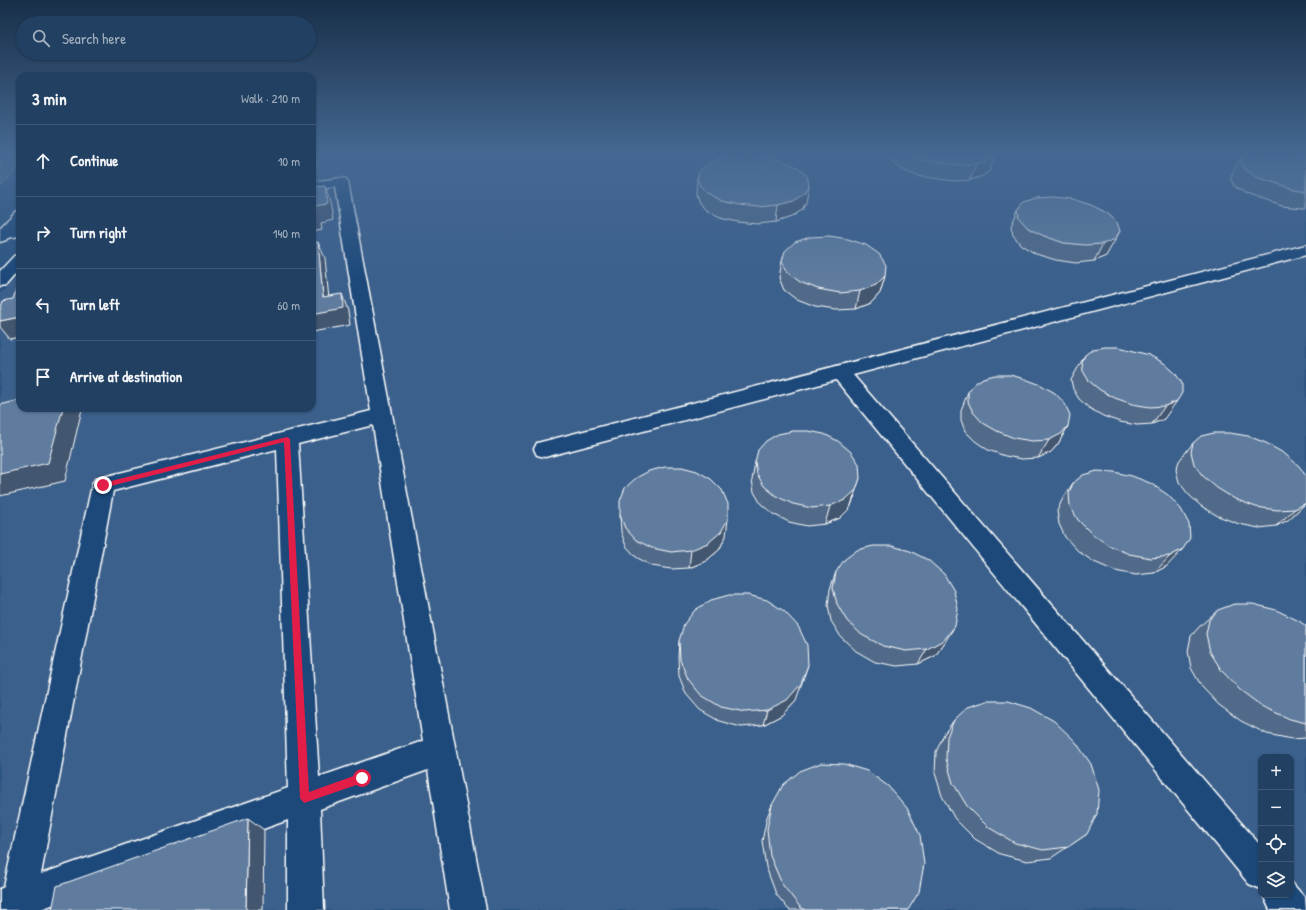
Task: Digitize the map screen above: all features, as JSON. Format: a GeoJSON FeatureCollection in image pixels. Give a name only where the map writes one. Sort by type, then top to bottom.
{"type":"FeatureCollection","features":[{"type":"Feature","properties":{"kind":"main road"},"geometry":{"type":"LineString","coordinates":[[343,195],[468,910]]}},
{"type":"Feature","properties":{"kind":"main road"},"geometry":{"type":"LineString","coordinates":[[1,230],[16,211]]}},
{"type":"Feature","properties":{"kind":"main road"},"geometry":{"type":"LineString","coordinates":[[1,230],[16,231]]}},
{"type":"Feature","properties":{"kind":"main road"},"geometry":{"type":"LineString","coordinates":[[545,449],[1306,250]]}},
{"type":"Feature","properties":{"kind":"main road"},"geometry":{"type":"LineString","coordinates":[[0,281],[16,263]]}},
{"type":"Feature","properties":{"kind":"main road"},"geometry":{"type":"LineString","coordinates":[[840,372],[1258,868]]}},
{"type":"Feature","properties":{"kind":"main road"},"geometry":{"type":"LineString","coordinates":[[9,903],[103,485],[382,415]]}},
{"type":"Feature","properties":{"kind":"main road"},"geometry":{"type":"LineString","coordinates":[[287,439],[304,798],[306,910]]}},
{"type":"Feature","properties":{"kind":"main road"},"geometry":{"type":"LineString","coordinates":[[9,903],[441,750]]}},
{"type":"Feature","properties":{"kind":"main road"},"geometry":{"type":"LineString","coordinates":[[1283,898],[1293,910]]}},
{"type":"Feature","properties":{"kind":"shaded area"},"geometry":{"type":"Polygon","coordinates":[[[316,195],[1306,195],[1306,910],[0,910],[0,294],[16,276],[16,412],[316,412],[316,195]]]}},
{"type":"Feature","properties":{"kind":"building"},"geometry":{"type":"Polygon","coordinates":[[[316,195],[326,195],[327,204],[316,206],[316,195]]]}},
{"type":"Feature","properties":{"kind":"building"},"geometry":{"type":"Polygon","coordinates":[[[711,195],[801,195],[794,201],[778,205],[759,207],[722,201],[711,195]]]}},
{"type":"Feature","properties":{"kind":"building"},"geometry":{"type":"Polygon","coordinates":[[[1053,197],[1072,199],[1091,205],[1107,213],[1117,222],[1120,231],[1115,239],[1103,244],[1085,245],[1064,243],[1044,236],[1028,228],[1019,218],[1018,210],[1024,202],[1036,198],[1053,197]]]}},
{"type":"Feature","properties":{"kind":"building"},"geometry":{"type":"Polygon","coordinates":[[[829,236],[848,239],[866,245],[879,254],[886,265],[885,276],[876,285],[860,291],[840,293],[818,289],[800,282],[787,272],[782,261],[785,251],[795,242],[810,237],[829,236]]]}},
{"type":"Feature","properties":{"kind":"building"},"geometry":{"type":"Polygon","coordinates":[[[316,242],[318,242],[323,297],[342,294],[343,308],[316,313],[316,242]]]}},
{"type":"Feature","properties":{"kind":"building"},"geometry":{"type":"Polygon","coordinates":[[[16,290],[16,318],[0,321],[0,310],[3,301],[13,299],[16,290]]]}},
{"type":"Feature","properties":{"kind":"building"},"geometry":{"type":"Polygon","coordinates":[[[1119,347],[1149,355],[1164,363],[1175,373],[1182,383],[1182,393],[1177,401],[1165,406],[1150,407],[1132,404],[1115,398],[1100,390],[1089,381],[1083,371],[1082,362],[1085,355],[1093,349],[1119,347]]]}},
{"type":"Feature","properties":{"kind":"building"},"geometry":{"type":"Polygon","coordinates":[[[995,375],[1010,375],[1025,379],[1041,385],[1055,393],[1065,404],[1070,415],[1068,426],[1061,434],[1049,440],[1032,441],[1014,438],[983,423],[973,412],[968,402],[968,392],[974,384],[983,378],[995,375]]]}},
{"type":"Feature","properties":{"kind":"building"},"geometry":{"type":"Polygon","coordinates":[[[16,401],[16,412],[62,412],[48,463],[0,474],[0,405],[16,401]]]}},
{"type":"Feature","properties":{"kind":"building"},"geometry":{"type":"Polygon","coordinates":[[[793,431],[808,431],[824,434],[838,441],[851,452],[859,464],[860,478],[856,490],[845,500],[830,506],[812,508],[793,504],[776,496],[764,486],[757,474],[755,462],[758,450],[766,441],[778,434],[793,431]]]}},
{"type":"Feature","properties":{"kind":"building"},"geometry":{"type":"Polygon","coordinates":[[[1214,433],[1230,433],[1248,436],[1266,443],[1285,454],[1299,466],[1306,476],[1306,503],[1295,509],[1277,510],[1256,507],[1235,499],[1217,488],[1203,476],[1194,464],[1191,452],[1193,443],[1201,436],[1214,433]]]}},
{"type":"Feature","properties":{"kind":"building"},"geometry":{"type":"Polygon","coordinates":[[[665,467],[682,467],[697,471],[711,479],[722,490],[728,504],[728,519],[721,532],[708,543],[691,550],[671,552],[652,548],[636,540],[625,528],[620,515],[620,501],[625,488],[636,478],[649,471],[665,467]]]}},
{"type":"Feature","properties":{"kind":"building"},"geometry":{"type":"Polygon","coordinates":[[[1097,471],[1114,472],[1132,476],[1150,483],[1168,495],[1181,509],[1189,524],[1190,538],[1183,549],[1170,556],[1151,558],[1129,554],[1108,545],[1091,533],[1078,520],[1070,506],[1069,493],[1073,483],[1083,475],[1097,471]]]}},
{"type":"Feature","properties":{"kind":"building"},"geometry":{"type":"Polygon","coordinates":[[[873,546],[892,546],[910,551],[928,560],[944,574],[954,591],[958,609],[955,626],[944,640],[927,649],[906,651],[883,646],[862,635],[847,621],[837,604],[833,588],[836,572],[844,560],[857,550],[873,546]]]}},
{"type":"Feature","properties":{"kind":"building"},"geometry":{"type":"Polygon","coordinates":[[[729,595],[748,595],[767,600],[784,611],[798,626],[807,645],[808,665],[801,684],[787,700],[767,710],[745,712],[721,707],[701,695],[688,679],[680,660],[679,641],[684,624],[695,610],[711,600],[729,595]]]}},
{"type":"Feature","properties":{"kind":"building"},"geometry":{"type":"Polygon","coordinates":[[[1234,604],[1253,604],[1276,610],[1306,626],[1306,723],[1290,719],[1263,707],[1240,690],[1222,671],[1210,652],[1206,634],[1209,620],[1218,610],[1234,604]]]}},
{"type":"Feature","properties":{"kind":"building"},"geometry":{"type":"Polygon","coordinates":[[[987,701],[1008,701],[1031,708],[1054,721],[1075,741],[1091,764],[1099,790],[1097,814],[1087,834],[1068,847],[1043,850],[1015,843],[988,827],[967,806],[953,783],[946,759],[947,737],[954,720],[968,707],[987,701]]]}},
{"type":"Feature","properties":{"kind":"building"},"geometry":{"type":"Polygon","coordinates":[[[821,763],[844,764],[867,771],[888,786],[907,808],[920,835],[924,864],[919,892],[908,910],[805,910],[800,907],[782,884],[770,856],[767,829],[772,805],[783,785],[800,771],[821,763]]]}},
{"type":"Feature","properties":{"kind":"building"},"geometry":{"type":"Polygon","coordinates":[[[248,818],[246,910],[52,910],[57,886],[248,818]]]}},
{"type":"Feature","properties":{"kind":"route"},"geometry":{"type":"LineString","coordinates":[[103,485],[287,439],[304,798],[362,778]]}}]}
